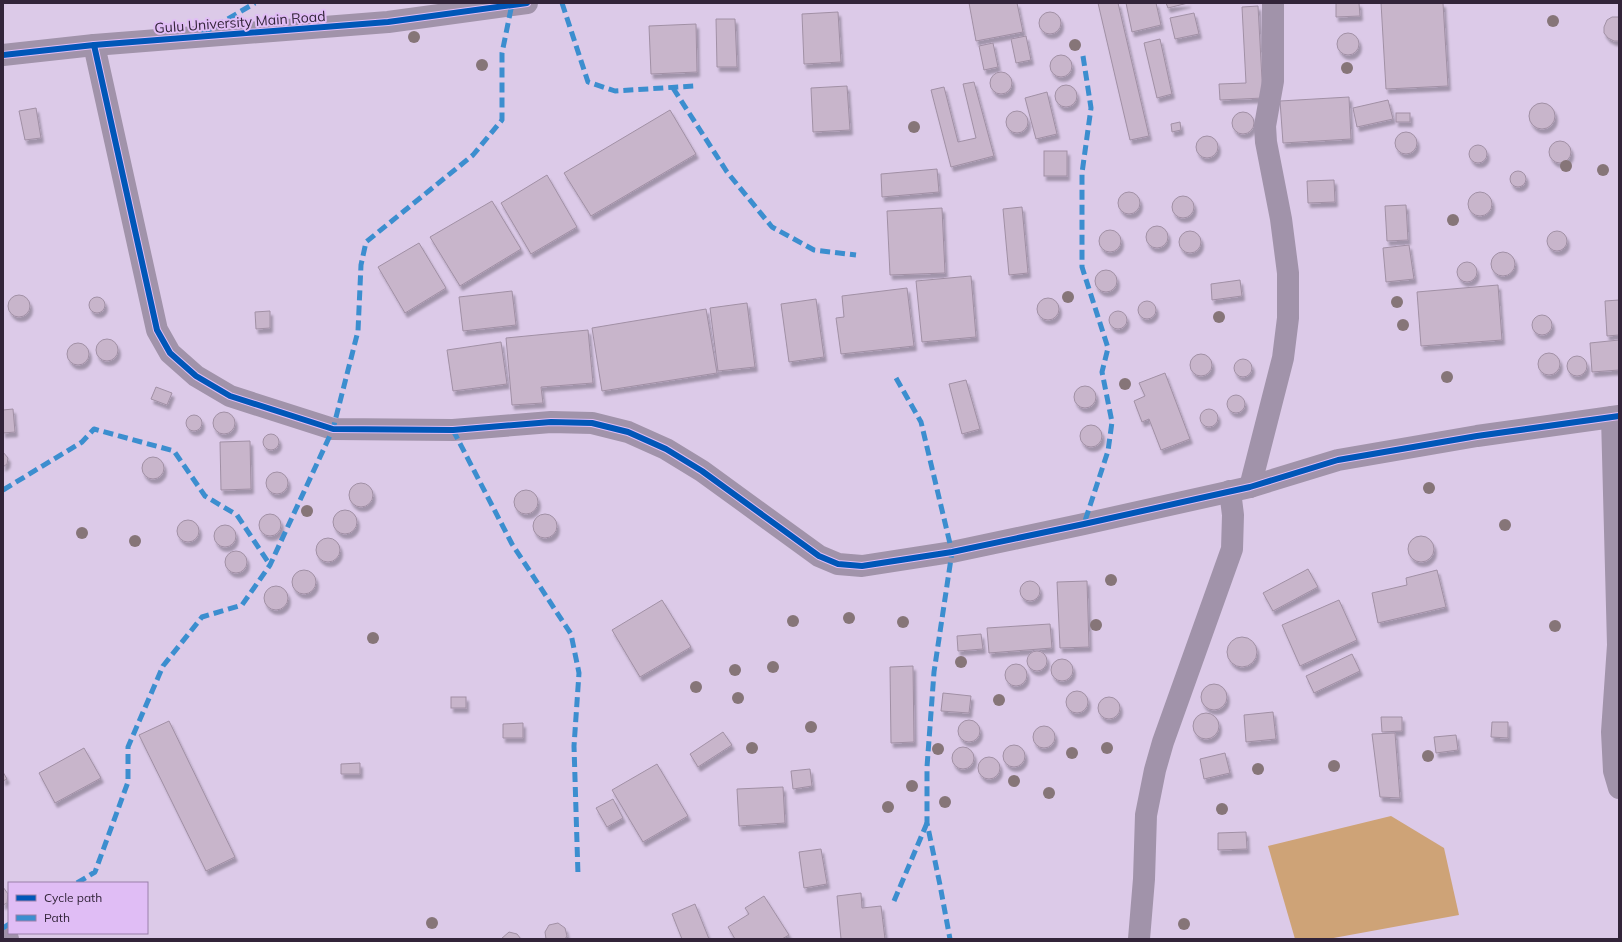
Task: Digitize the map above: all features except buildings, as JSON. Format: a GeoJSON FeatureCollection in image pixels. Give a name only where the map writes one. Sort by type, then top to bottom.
{"type":"FeatureCollection","features":[{"type":"Feature","properties":{"kind":"street","name":"Gulu University Main Road"},"geometry":{"type":"LineString","coordinates":[[3,55],[94,45],[388,22],[527,3]]}},
{"type":"Feature","properties":{"kind":"street"},"geometry":{"type":"LineString","coordinates":[[1139,939],[1144,879],[1146,815],[1155,770],[1165,734],[1232,549],[1233,514],[1282,358],[1288,318],[1288,273],[1281,219],[1266,142],[1265,126],[1274,81],[1273,3]]}},
{"type":"Feature","properties":{"kind":"street"},"geometry":{"type":"LineString","coordinates":[[94,45],[157,330],[170,353],[196,376],[230,396],[333,429],[453,430],[551,422],[592,422],[628,432],[666,449],[702,471],[819,556],[838,564],[862,566],[952,552],[1240,489],[1338,460],[1477,436],[1616,416],[1618,646],[1612,732],[1614,771],[1619,788]]}},
{"type":"Feature","properties":{"kind":"street"},"geometry":{"type":"LineString","coordinates":[[3,936],[8,939]]}},
{"type":"Feature","properties":{"kind":"shaded area"},"geometry":{"type":"Polygon","coordinates":[[[1391,816],[1444,848],[1459,915],[1328,939],[1295,939],[1268,846],[1391,816]]]}},
{"type":"Feature","properties":{"kind":"marked path"},"geometry":{"type":"LineString","coordinates":[[202,34],[255,3]]}},
{"type":"Feature","properties":{"kind":"marked path"},"geometry":{"type":"LineString","coordinates":[[562,3],[588,82],[615,91],[694,86]]}},
{"type":"Feature","properties":{"kind":"marked path"},"geometry":{"type":"LineString","coordinates":[[79,882],[95,872],[128,782],[128,747],[163,666],[202,617],[242,605],[270,565],[333,429],[358,331],[361,265],[366,242],[473,155],[502,120],[502,53],[512,4]]}},
{"type":"Feature","properties":{"kind":"marked path"},"geometry":{"type":"LineString","coordinates":[[1083,56],[1091,108],[1082,173],[1082,267],[1108,348],[1102,372],[1112,422],[1108,451],[1084,524]]}},
{"type":"Feature","properties":{"kind":"marked path"},"geometry":{"type":"LineString","coordinates":[[673,88],[727,172],[772,227],[814,250],[856,255]]}},
{"type":"Feature","properties":{"kind":"marked path"},"geometry":{"type":"LineString","coordinates":[[896,378],[921,422],[952,552],[934,672],[927,767],[927,823],[950,939]]}},
{"type":"Feature","properties":{"kind":"marked path"},"geometry":{"type":"LineString","coordinates":[[3,490],[82,442],[94,429],[174,451],[205,496],[237,515],[270,565]]}},
{"type":"Feature","properties":{"kind":"marked path"},"geometry":{"type":"LineString","coordinates":[[453,430],[512,544],[571,634],[579,673],[574,746],[578,875]]}},
{"type":"Feature","properties":{"kind":"marked path"},"geometry":{"type":"LineString","coordinates":[[894,901],[927,823]]}},
{"type":"Feature","properties":{"kind":"marked path"},"geometry":{"type":"LineString","coordinates":[[3,928],[8,925]]}},
{"type":"Feature","properties":{"kind":"cycle path"},"geometry":{"type":"LineString","coordinates":[[3,55],[94,45],[388,22],[527,3]]}},
{"type":"Feature","properties":{"kind":"cycle path"},"geometry":{"type":"LineString","coordinates":[[94,45],[157,330],[170,353],[196,376],[230,396],[333,429],[453,430],[551,422],[592,423],[628,432],[666,449],[702,471],[819,556],[838,564],[862,566],[952,552],[1250,487],[1338,460],[1477,436],[1619,416]]}}]}
